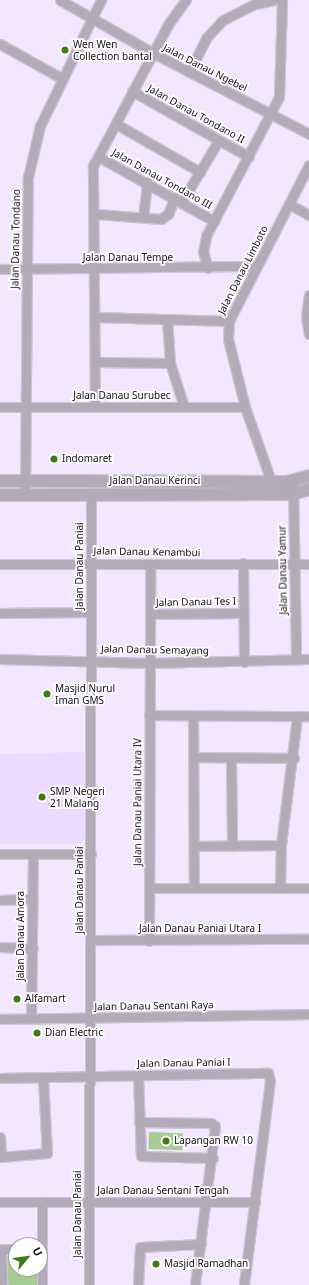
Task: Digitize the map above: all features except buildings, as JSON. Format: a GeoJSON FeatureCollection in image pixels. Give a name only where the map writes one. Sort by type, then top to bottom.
{"type":"FeatureCollection","features":[{"type":"Feature","properties":{"kind":"street","name":"Jalan Danau Ngebel"},"geometry":{"type":"LineString","coordinates":[[60,0],[153,53],[309,134]]}},
{"type":"Feature","properties":{"kind":"street","name":"Jalan Danau Tondano"},"geometry":{"type":"LineString","coordinates":[[25,495],[24,406],[28,177],[33,146],[101,0]]}},
{"type":"Feature","properties":{"kind":"street"},"geometry":{"type":"LineString","coordinates":[[95,407],[97,362],[95,269],[96,214],[93,166],[153,53],[186,0]]}},
{"type":"Feature","properties":{"kind":"street"},"geometry":{"type":"LineString","coordinates":[[189,72],[206,38],[223,20],[255,4],[274,0]]}},
{"type":"Feature","properties":{"kind":"street"},"geometry":{"type":"LineString","coordinates":[[208,268],[204,244],[214,221],[272,115],[282,83],[282,0]]}},
{"type":"Feature","properties":{"kind":"street"},"geometry":{"type":"LineString","coordinates":[[1,47],[63,79]]}},
{"type":"Feature","properties":{"kind":"street","name":"Jalan Danau Tondano II"},"geometry":{"type":"LineString","coordinates":[[132,91],[249,157]]}},
{"type":"Feature","properties":{"kind":"street"},"geometry":{"type":"LineString","coordinates":[[116,124],[200,172]]}},
{"type":"Feature","properties":{"kind":"street"},"geometry":{"type":"LineString","coordinates":[[96,214],[165,218],[200,172],[219,140]]}},
{"type":"Feature","properties":{"kind":"street","name":"Jalan Danau Tondano III"},"geometry":{"type":"LineString","coordinates":[[99,157],[178,199],[214,221]]}},
{"type":"Feature","properties":{"kind":"street","name":"Jalan Danau Limboto"},"geometry":{"type":"LineString","coordinates":[[271,481],[244,407],[228,339],[229,321],[309,165]]}},
{"type":"Feature","properties":{"kind":"street"},"geometry":{"type":"LineString","coordinates":[[142,217],[147,182]]}},
{"type":"Feature","properties":{"kind":"street"},"geometry":{"type":"LineString","coordinates":[[289,204],[309,215]]}},
{"type":"Feature","properties":{"kind":"street","name":"Jalan Danau Tempe"},"geometry":{"type":"LineString","coordinates":[[0,269],[208,268],[256,266]]}},
{"type":"Feature","properties":{"kind":"street"},"geometry":{"type":"LineString","coordinates":[[309,295],[306,316],[309,334]]}},
{"type":"Feature","properties":{"kind":"street"},"geometry":{"type":"LineString","coordinates":[[96,318],[229,321]]}},
{"type":"Feature","properties":{"kind":"street"},"geometry":{"type":"LineString","coordinates":[[167,319],[170,363],[184,407]]}},
{"type":"Feature","properties":{"kind":"street"},"geometry":{"type":"LineString","coordinates":[[97,362],[170,363]]}},
{"type":"Feature","properties":{"kind":"street","name":"Jalan Danau Surubec"},"geometry":{"type":"LineString","coordinates":[[0,406],[244,407]]}},
{"type":"Feature","properties":{"kind":"street","name":"Jalan Danau Kerinci"},"geometry":{"type":"LineString","coordinates":[[0,481],[293,481],[309,476]]}},
{"type":"Feature","properties":{"kind":"street","name":"Jalan Danau Yamur"},"geometry":{"type":"LineString","coordinates":[[293,481],[296,659]]}},
{"type":"Feature","properties":{"kind":"street","name":"Jalan Danau Kerinci"},"geometry":{"type":"LineString","coordinates":[[0,495],[293,494],[309,489]]}},
{"type":"Feature","properties":{"kind":"street","name":"Jalan Danau Paniai"},"geometry":{"type":"LineString","coordinates":[[89,1285],[92,1018],[90,659],[92,562],[91,495]]}},
{"type":"Feature","properties":{"kind":"street","name":"Jalan Danau Kenambui"},"geometry":{"type":"LineString","coordinates":[[0,564],[92,562],[150,565],[243,563],[309,564]]}},
{"type":"Feature","properties":{"kind":"street"},"geometry":{"type":"LineString","coordinates":[[243,563],[244,662]]}},
{"type":"Feature","properties":{"kind":"street","name":"Jalan Danau Paniai Utara IV"},"geometry":{"type":"LineString","coordinates":[[149,941],[150,565]]}},
{"type":"Feature","properties":{"kind":"street"},"geometry":{"type":"LineString","coordinates":[[0,612],[91,612]]}},
{"type":"Feature","properties":{"kind":"street","name":"Jalan Danau Tes I"},"geometry":{"type":"LineString","coordinates":[[151,614],[243,612]]}},
{"type":"Feature","properties":{"kind":"street","name":"Jalan Danau Semayang"},"geometry":{"type":"LineString","coordinates":[[0,659],[90,659],[150,663],[244,662],[309,659]]}},
{"type":"Feature","properties":{"kind":"street"},"geometry":{"type":"LineString","coordinates":[[149,716],[309,716]]}},
{"type":"Feature","properties":{"kind":"street"},"geometry":{"type":"LineString","coordinates":[[193,716],[194,888]]}},
{"type":"Feature","properties":{"kind":"street"},"geometry":{"type":"LineString","coordinates":[[280,888],[281,845],[294,758],[297,716]]}},
{"type":"Feature","properties":{"kind":"street"},"geometry":{"type":"LineString","coordinates":[[193,757],[294,758]]}},
{"type":"Feature","properties":{"kind":"street"},"geometry":{"type":"LineString","coordinates":[[231,758],[232,846]]}},
{"type":"Feature","properties":{"kind":"street"},"geometry":{"type":"LineString","coordinates":[[194,846],[281,845]]}},
{"type":"Feature","properties":{"kind":"street"},"geometry":{"type":"LineString","coordinates":[[0,854],[91,854]]}},
{"type":"Feature","properties":{"kind":"street","name":"Jalan Danau Amora"},"geometry":{"type":"LineString","coordinates":[[31,1019],[33,854]]}},
{"type":"Feature","properties":{"kind":"street"},"geometry":{"type":"LineString","coordinates":[[149,888],[309,888]]}},
{"type":"Feature","properties":{"kind":"street"},"geometry":{"type":"LineString","coordinates":[[0,900],[33,899]]}},
{"type":"Feature","properties":{"kind":"street","name":"Jalan Danau Paniai Utara I"},"geometry":{"type":"LineString","coordinates":[[92,940],[149,941],[309,939]]}},
{"type":"Feature","properties":{"kind":"street"},"geometry":{"type":"LineString","coordinates":[[0,947],[33,948]]}},
{"type":"Feature","properties":{"kind":"street","name":"Jalan Danau Sentani Raya"},"geometry":{"type":"LineString","coordinates":[[0,1019],[309,1014]]}},
{"type":"Feature","properties":{"kind":"street","name":"Jalan Danau Paniai I"},"geometry":{"type":"LineString","coordinates":[[0,1078],[265,1072],[270,1074],[255,1202]]}},
{"type":"Feature","properties":{"kind":"street"},"geometry":{"type":"LineString","coordinates":[[138,1075],[139,1122],[142,1157],[213,1158]]}},
{"type":"Feature","properties":{"kind":"street"},"geometry":{"type":"LineString","coordinates":[[0,1137],[0,1157],[47,1153],[43,1078]]}},
{"type":"Feature","properties":{"kind":"street"},"geometry":{"type":"LineString","coordinates":[[139,1122],[211,1123],[215,1129],[213,1158],[202,1244],[195,1285]]}},
{"type":"Feature","properties":{"kind":"street","name":"Jalan Danau Sentani Tengah"},"geometry":{"type":"LineString","coordinates":[[0,1202],[255,1202]]}},
{"type":"Feature","properties":{"kind":"street"},"geometry":{"type":"LineString","coordinates":[[244,1285],[255,1202]]}},
{"type":"Feature","properties":{"kind":"street"},"geometry":{"type":"LineString","coordinates":[[41,1237],[42,1203]]}},
{"type":"Feature","properties":{"kind":"street"},"geometry":{"type":"LineString","coordinates":[[138,1285],[140,1247],[202,1244]]}},
{"type":"Feature","properties":{"kind":"street"},"geometry":{"type":"LineString","coordinates":[[1,1249],[2,1285]]}},
{"type":"Feature","properties":{"kind":"shaded area","name":"SMP Negeri 21 Malang"},"geometry":{"type":"Polygon","coordinates":[[[84,752],[85,840],[79,844],[0,844],[0,754],[84,752]]]}},
{"type":"Feature","properties":{"kind":"green space","name":"Lapangan RW 10"},"geometry":{"type":"Polygon","coordinates":[[[149,1132],[183,1133],[182,1150],[148,1149],[149,1132]]]}},
{"type":"Feature","properties":{"kind":"green space"},"geometry":{"type":"Polygon","coordinates":[[[7,1256],[8,1277],[38,1277],[38,1285],[8,1285],[7,1256]]]}},
{"type":"Feature","properties":{"kind":"place","name":"Wen Wen Collection bantal"},"geometry":{"type":"Point","coordinates":[65,50]}},
{"type":"Feature","properties":{"kind":"place","name":"Indomaret"},"geometry":{"type":"Point","coordinates":[54,459]}},
{"type":"Feature","properties":{"kind":"place","name":"Masjid Nurul Iman GMS"},"geometry":{"type":"Point","coordinates":[47,694]}},
{"type":"Feature","properties":{"kind":"place","name":"SMP Negeri 21 Malang"},"geometry":{"type":"Point","coordinates":[42,797]}},
{"type":"Feature","properties":{"kind":"place","name":"Alfamart"},"geometry":{"type":"Point","coordinates":[17,999]}},
{"type":"Feature","properties":{"kind":"place","name":"Dian Electric"},"geometry":{"type":"Point","coordinates":[37,1033]}},
{"type":"Feature","properties":{"kind":"place","name":"Lapangan RW 10"},"geometry":{"type":"Point","coordinates":[166,1141]}},
{"type":"Feature","properties":{"kind":"place","name":"Masjid Ramadhan"},"geometry":{"type":"Point","coordinates":[156,1264]}}]}
